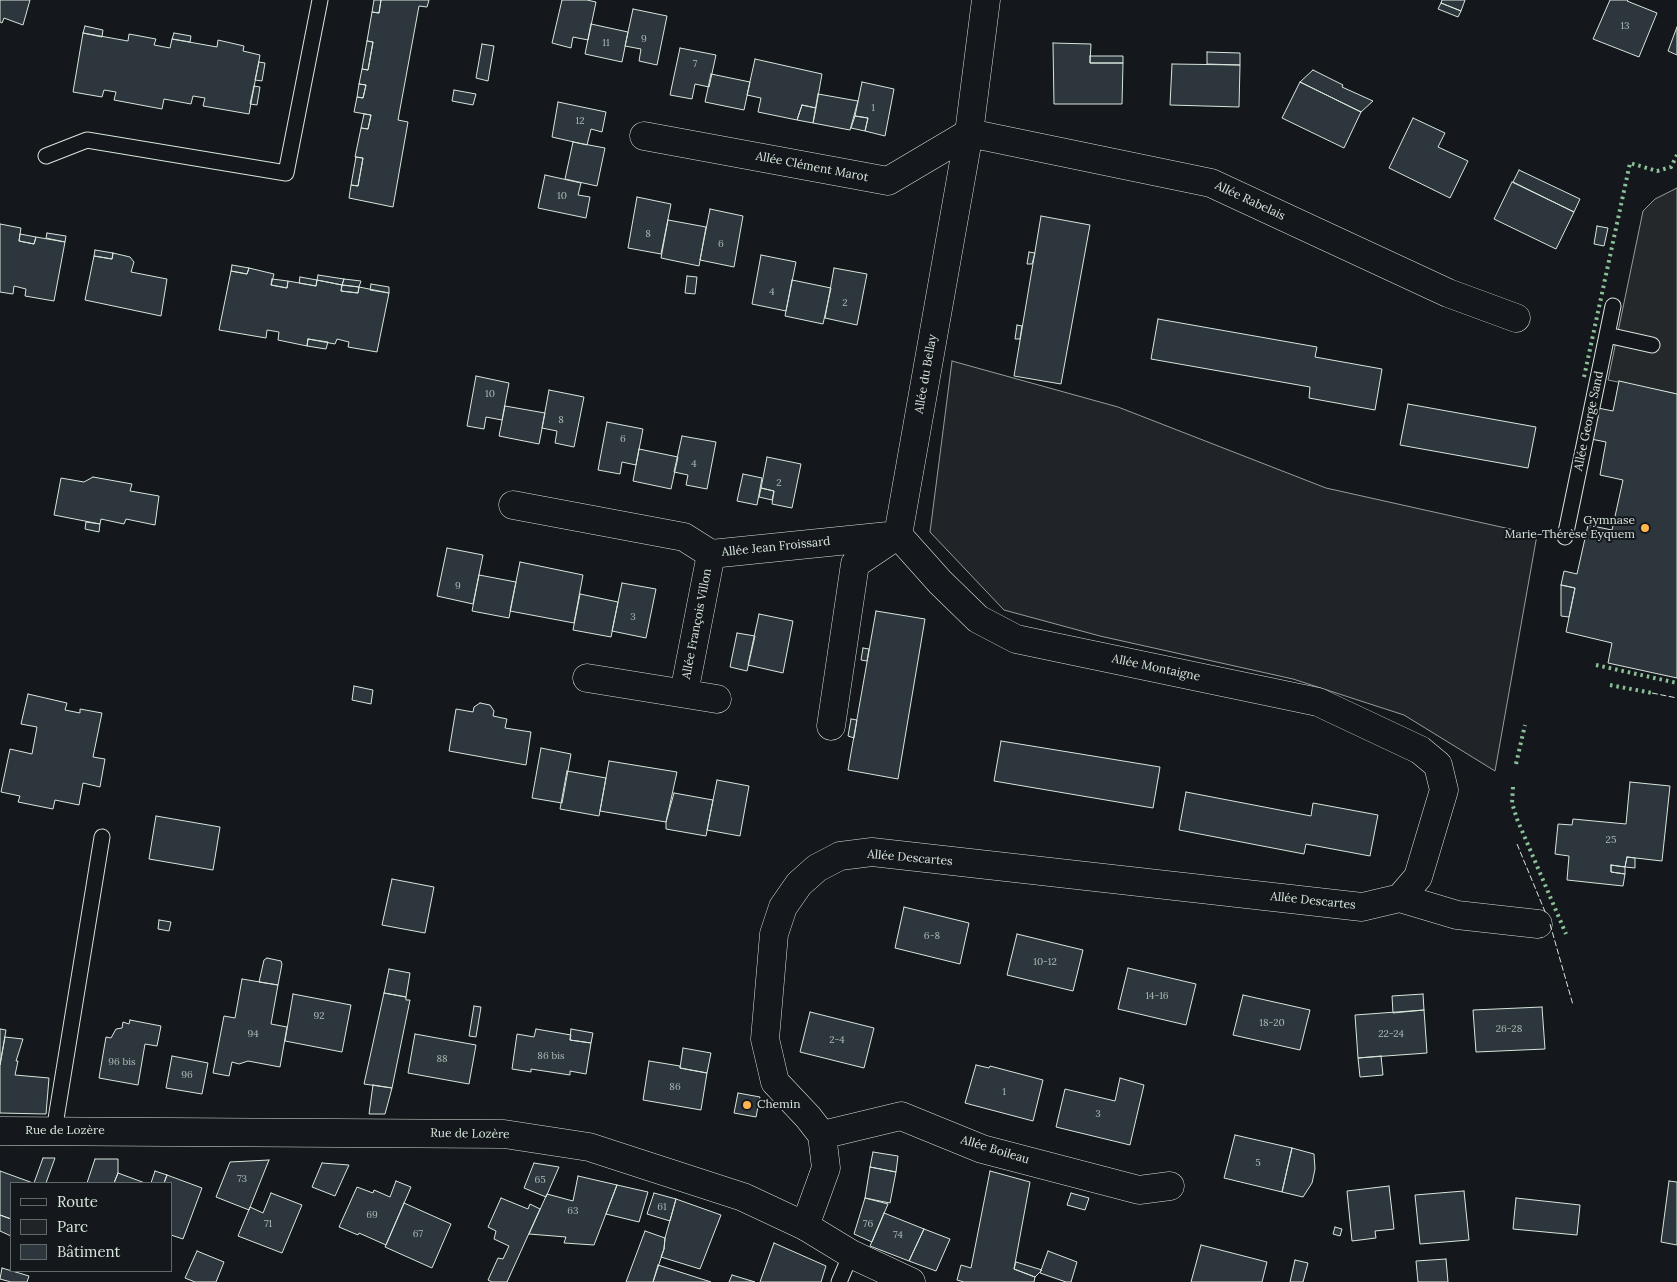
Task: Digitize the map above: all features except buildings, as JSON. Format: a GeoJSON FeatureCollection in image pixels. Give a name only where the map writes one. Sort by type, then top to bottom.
{"type":"FeatureCollection","features":[{"type":"Feature","properties":{"kind":"street","name":"Allée du Bellay"},"geometry":{"type":"LineString","coordinates":[[898,535],[969,133],[986,0]]}},
{"type":"Feature","properties":{"kind":"street","name":"Allée Clément Marot"},"geometry":{"type":"LineString","coordinates":[[644,136],[888,181],[969,133]]}},
{"type":"Feature","properties":{"kind":"street","name":"Allée Rabelais"},"geometry":{"type":"LineString","coordinates":[[969,133],[1211,183],[1448,294],[1516,318]]}},
{"type":"Feature","properties":{"kind":"street","name":"Allée Jean Froissard"},"geometry":{"type":"LineString","coordinates":[[513,505],[684,537],[711,554],[898,535]]}},
{"type":"Feature","properties":{"kind":"street"},"geometry":{"type":"LineString","coordinates":[[831,726],[855,564],[898,535]]}},
{"type":"Feature","properties":{"kind":"street","name":"Allée Montaigne"},"geometry":{"type":"LineString","coordinates":[[898,535],[940,582],[978,619],[1016,639],[1318,702],[1420,750],[1438,765],[1444,790],[1418,877],[1400,898]]}},
{"type":"Feature","properties":{"kind":"street","name":"Allée François Villon"},"geometry":{"type":"LineString","coordinates":[[684,693],[711,554]]}},
{"type":"Feature","properties":{"kind":"street","name":"Allée François Villon"},"geometry":{"type":"LineString","coordinates":[[587,678],[717,699]]}},
{"type":"Feature","properties":{"kind":"street","name":"Allée Descartes"},"geometry":{"type":"LineString","coordinates":[[822,1135],[775,1082],[764,1039],[774,934],[784,907],[799,884],[817,868],[840,856],[872,852],[1362,906],[1400,898],[1457,915],[1538,924]]}},
{"type":"Feature","properties":{"kind":"street","name":"Allée Boileau"},"geometry":{"type":"LineString","coordinates":[[822,1135],[901,1116],[982,1148],[1139,1190],[1170,1186]]}},
{"type":"Feature","properties":{"kind":"street","name":"Rue de Lozère"},"geometry":{"type":"LineString","coordinates":[[0,1131],[504,1134],[589,1147],[743,1197],[805,1226],[851,1254],[910,1282]]}},
{"type":"Feature","properties":{"kind":"street"},"geometry":{"type":"LineString","coordinates":[[805,1226],[826,1168],[822,1135]]}},
{"type":"Feature","properties":{"kind":"lane"},"geometry":{"type":"LineString","coordinates":[[46,156],[87,140],[286,173],[320,0]]}},
{"type":"Feature","properties":{"kind":"lane","name":"Allée George Sand"},"geometry":{"type":"LineString","coordinates":[[1565,537],[1613,306]]}},
{"type":"Feature","properties":{"kind":"lane"},"geometry":{"type":"LineString","coordinates":[[1607,335],[1652,346]]}},
{"type":"Feature","properties":{"kind":"lane"},"geometry":{"type":"LineString","coordinates":[[54,1131],[102,837]]}},
{"type":"Feature","properties":{"kind":"lane"},"geometry":{"type":"LineString","coordinates":[[839,1282],[851,1254]]}},
{"type":"Feature","properties":{"kind":"green space"},"geometry":{"type":"Polygon","coordinates":[[[952,361],[1118,407],[1326,488],[1537,535],[1495,771],[1404,715],[1293,679],[1100,636],[1004,610],[930,532],[952,361]]]}},
{"type":"Feature","properties":{"kind":"shaded area"},"geometry":{"type":"Polygon","coordinates":[[[1677,188],[1677,394],[1608,380],[1643,211],[1655,199],[1677,188]]]}},
{"type":"Feature","properties":{"kind":"hedge"},"geometry":{"type":"LineString","coordinates":[[1584,377],[1630,163],[1657,171],[1671,167],[1677,155]]}},
{"type":"Feature","properties":{"kind":"hedge"},"geometry":{"type":"LineString","coordinates":[[1596,665],[1677,683]]}},
{"type":"Feature","properties":{"kind":"hedge"},"geometry":{"type":"LineString","coordinates":[[1610,685],[1652,693]]}},
{"type":"Feature","properties":{"kind":"hedge"},"geometry":{"type":"LineString","coordinates":[[1516,764],[1525,725]]}},
{"type":"Feature","properties":{"kind":"hedge"},"geometry":{"type":"LineString","coordinates":[[1513,787],[1512,803],[1517,819],[1566,934]]}},
{"type":"Feature","properties":{"kind":"fence"},"geometry":{"type":"LineString","coordinates":[[1652,693],[1677,698]]}},
{"type":"Feature","properties":{"kind":"fence"},"geometry":{"type":"LineString","coordinates":[[1517,844],[1546,914]]}},
{"type":"Feature","properties":{"kind":"fence"},"geometry":{"type":"LineString","coordinates":[[1550,924],[1573,1005]]}},
{"type":"Feature","properties":{"kind":"place","name":"Gymnase Marie-Thérèse Eyquem"},"geometry":{"type":"Point","coordinates":[1645,528]}},
{"type":"Feature","properties":{"kind":"place","name":"Chemin"},"geometry":{"type":"Point","coordinates":[747,1105]}}]}
